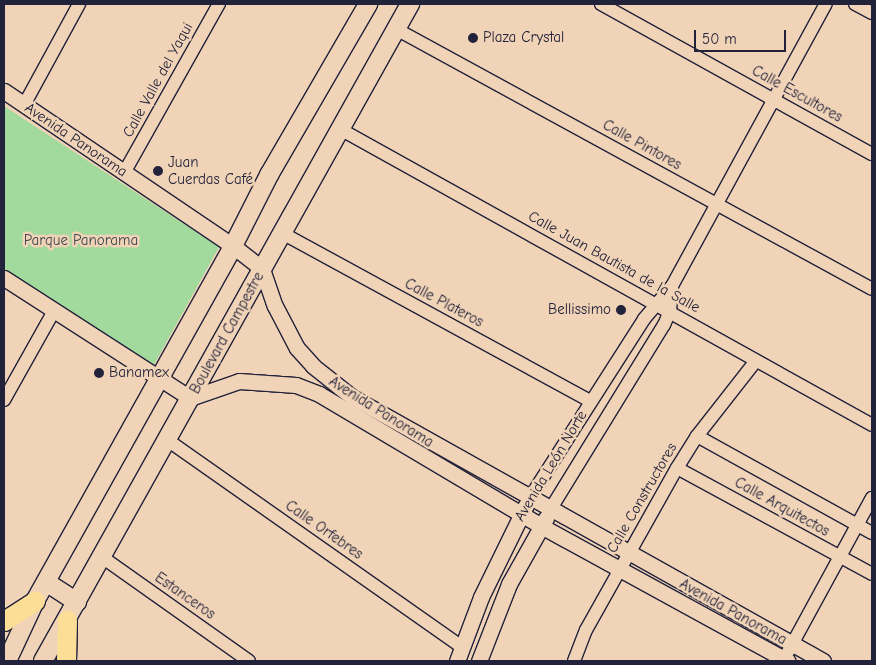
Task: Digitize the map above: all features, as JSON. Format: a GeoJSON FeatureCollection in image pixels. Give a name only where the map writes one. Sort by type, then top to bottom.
{"type":"FeatureCollection","features":[{"type":"Feature","properties":{"kind":"main road"},"geometry":{"type":"LineString","coordinates":[[7,661],[35,601],[233,246],[269,174],[368,4]]}},
{"type":"Feature","properties":{"kind":"main road","name":"Boulevard Campestre"},"geometry":{"type":"LineString","coordinates":[[43,661],[410,4]]}},
{"type":"Feature","properties":{"kind":"main road"},"geometry":{"type":"LineString","coordinates":[[46,582],[77,602]]}},
{"type":"Feature","properties":{"kind":"main road"},"geometry":{"type":"LineString","coordinates":[[4,621],[35,601]]}},
{"type":"Feature","properties":{"kind":"main road"},"geometry":{"type":"LineString","coordinates":[[66,661],[67,620]]}},
{"type":"Feature","properties":{"kind":"street"},"geometry":{"type":"LineString","coordinates":[[24,105],[79,4]]}},
{"type":"Feature","properties":{"kind":"street","name":"Calle Valle del Yaqui"},"geometry":{"type":"LineString","coordinates":[[124,173],[219,4]]}},
{"type":"Feature","properties":{"kind":"street","name":"Calle Escultores"},"geometry":{"type":"LineString","coordinates":[[601,4],[872,154]]}},
{"type":"Feature","properties":{"kind":"street","name":"Avenida León Norte"},"geometry":{"type":"LineString","coordinates":[[460,655],[481,597],[529,499],[590,400],[656,302],[672,286],[826,4]]}},
{"type":"Feature","properties":{"kind":"street"},"geometry":{"type":"LineString","coordinates":[[855,4],[872,13]]}},
{"type":"Feature","properties":{"kind":"street","name":"Calle Pintores"},"geometry":{"type":"LineString","coordinates":[[396,29],[872,289]]}},
{"type":"Feature","properties":{"kind":"street","name":"Avenida Panorama"},"geometry":{"type":"LineString","coordinates":[[4,91],[233,246],[262,269],[287,331],[313,366],[331,383],[628,555],[823,661]]}},
{"type":"Feature","properties":{"kind":"street","name":"Calle Juan Bautista de la Salle"},"geometry":{"type":"LineString","coordinates":[[340,129],[656,302],[756,362],[872,424]]}},
{"type":"Feature","properties":{"kind":"street","name":"Calle Plateros"},"geometry":{"type":"LineString","coordinates":[[282,233],[590,400]]}},
{"type":"Feature","properties":{"kind":"street"},"geometry":{"type":"LineString","coordinates":[[4,278],[190,398]]}},
{"type":"Feature","properties":{"kind":"street","name":"Avenida León Norte"},"geometry":{"type":"LineString","coordinates":[[479,661],[509,584],[550,510],[670,311],[672,286]]}},
{"type":"Feature","properties":{"kind":"street"},"geometry":{"type":"LineString","coordinates":[[4,400],[54,311]]}},
{"type":"Feature","properties":{"kind":"street","name":"Calle Constructores"},"geometry":{"type":"LineString","coordinates":[[575,661],[586,630],[677,468],[697,436],[756,362]]}},
{"type":"Feature","properties":{"kind":"street","name":"Avenida Panorama"},"geometry":{"type":"LineString","coordinates":[[190,398],[239,380],[296,385],[319,394],[541,526],[785,661]]}},
{"type":"Feature","properties":{"kind":"street","name":"Calle Arquitectos"},"geometry":{"type":"LineString","coordinates":[[697,436],[872,533]]}},
{"type":"Feature","properties":{"kind":"street","name":"Calle Orfebres"},"geometry":{"type":"LineString","coordinates":[[166,439],[460,655]]}},
{"type":"Feature","properties":{"kind":"street","name":"Calle Arquitectos"},"geometry":{"type":"LineString","coordinates":[[677,468],[872,574]]}},
{"type":"Feature","properties":{"kind":"street"},"geometry":{"type":"LineString","coordinates":[[785,661],[872,498]]}},
{"type":"Feature","properties":{"kind":"street","name":"Estanceros"},"geometry":{"type":"LineString","coordinates":[[102,557],[249,661]]}},
{"type":"Feature","properties":{"kind":"green space","name":"Parque Panorama"},"geometry":{"type":"Polygon","coordinates":[[[4,106],[219,247],[151,370],[4,275],[4,106]]]}},
{"type":"Feature","properties":{"kind":"place","name":"Plaza Crystal"},"geometry":{"type":"Point","coordinates":[473,38]}},
{"type":"Feature","properties":{"kind":"place","name":"Juan Cuerdas Café"},"geometry":{"type":"Point","coordinates":[158,171]}},
{"type":"Feature","properties":{"kind":"place","name":"Bellissimo"},"geometry":{"type":"Point","coordinates":[621,310]}},
{"type":"Feature","properties":{"kind":"place","name":"Banamex"},"geometry":{"type":"Point","coordinates":[99,373]}}]}
